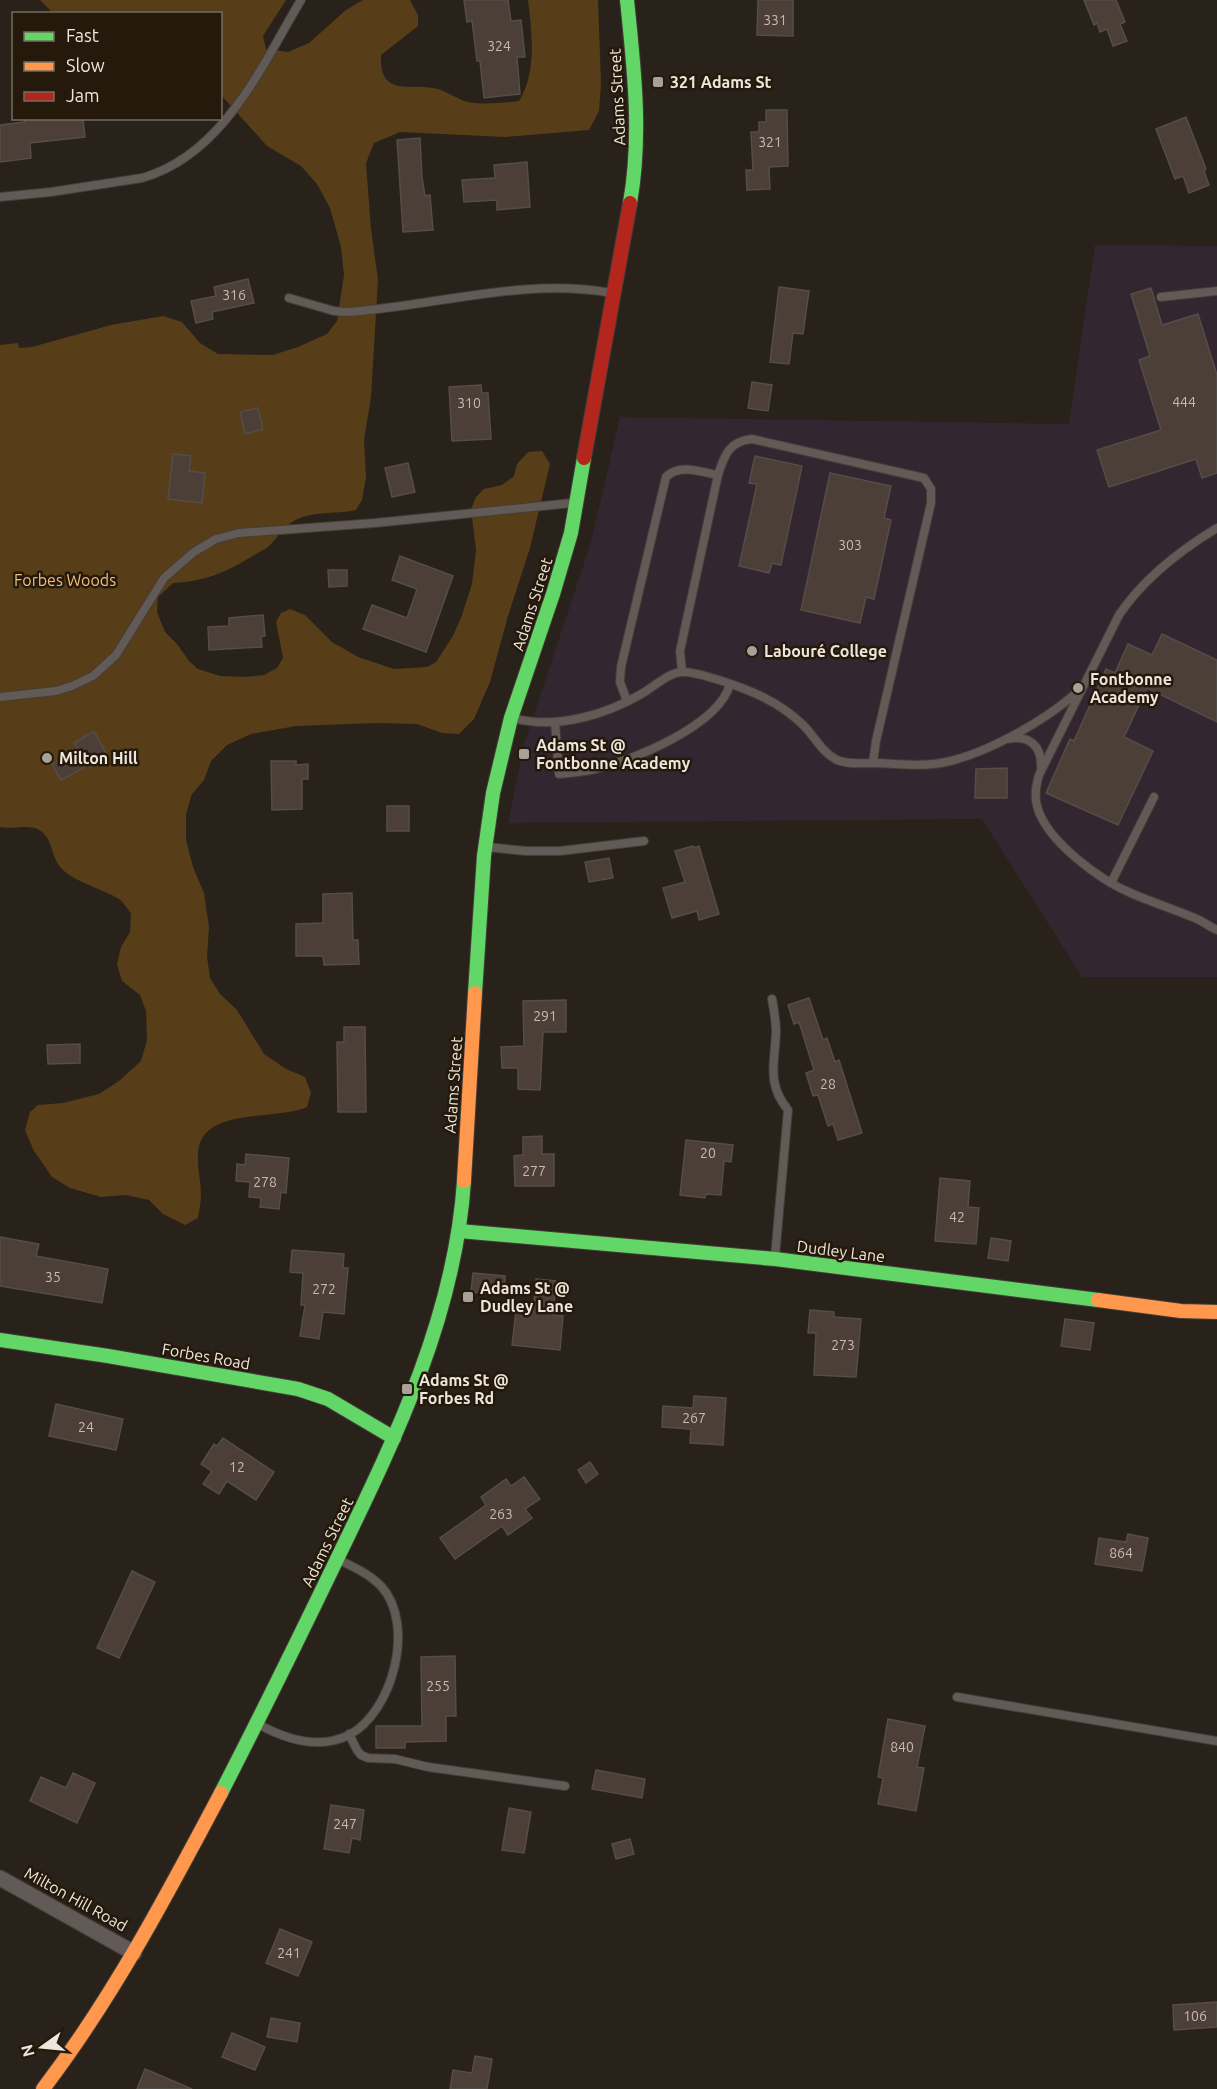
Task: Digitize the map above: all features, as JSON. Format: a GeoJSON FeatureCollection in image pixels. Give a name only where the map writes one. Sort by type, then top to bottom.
{"type":"FeatureCollection","features":[{"type":"Feature","properties":{"kind":"main road","name":"Adams Street"},"geometry":{"type":"LineString","coordinates":[[43,2089],[89,2026],[134,1953],[220,1796],[338,1559],[394,1438],[440,1319],[453,1269],[459,1231],[486,847],[496,774],[511,718],[571,533],[631,196],[637,150],[636,85],[627,0]]}},
{"type":"Feature","properties":{"kind":"main road","name":"Dudley Lane"},"geometry":{"type":"LineString","coordinates":[[459,1231],[775,1259],[1181,1311],[1217,1312]]}},
{"type":"Feature","properties":{"kind":"main road","name":"Forbes Road"},"geometry":{"type":"LineString","coordinates":[[0,1340],[298,1389],[335,1403],[394,1438]]}},
{"type":"Feature","properties":{"kind":"street","name":"Milton Hill Road"},"geometry":{"type":"LineString","coordinates":[[0,1878],[134,1953]]}},
{"type":"Feature","properties":{"kind":"lane"},"geometry":{"type":"LineString","coordinates":[[0,196],[51,192],[142,178],[181,162],[204,143],[233,111],[301,0]]}},
{"type":"Feature","properties":{"kind":"lane"},"geometry":{"type":"LineString","coordinates":[[288,298],[334,311],[347,312],[553,287],[585,288],[614,293]]}},
{"type":"Feature","properties":{"kind":"lane"},"geometry":{"type":"LineString","coordinates":[[1161,297],[1217,291]]}},
{"type":"Feature","properties":{"kind":"lane"},"geometry":{"type":"LineString","coordinates":[[682,672],[680,651],[718,475],[726,453],[731,447],[738,442],[752,439],[924,478],[931,489],[931,503],[876,741],[873,763]]}},
{"type":"Feature","properties":{"kind":"lane"},"geometry":{"type":"LineString","coordinates":[[627,701],[620,682],[621,667],[666,477],[670,473],[683,469],[718,475]]}},
{"type":"Feature","properties":{"kind":"lane"},"geometry":{"type":"LineString","coordinates":[[0,697],[56,691],[93,676],[116,655],[168,573],[194,552],[227,535],[577,502]]}},
{"type":"Feature","properties":{"kind":"lane"},"geometry":{"type":"LineString","coordinates":[[1039,775],[1119,615],[1138,589],[1175,555],[1217,528]]}},
{"type":"Feature","properties":{"kind":"lane"},"geometry":{"type":"LineString","coordinates":[[511,718],[532,723],[555,722],[583,716],[627,701],[668,677],[682,672],[746,689],[777,704],[804,726],[829,755],[837,760],[919,765],[945,763],[1003,740],[1054,711],[1083,686]]}},
{"type":"Feature","properties":{"kind":"lane"},"geometry":{"type":"LineString","coordinates":[[555,722],[559,774],[592,770],[634,757],[679,735],[715,708],[725,697],[730,684]]}},
{"type":"Feature","properties":{"kind":"lane"},"geometry":{"type":"LineString","coordinates":[[1003,740],[1021,738],[1035,745],[1040,752],[1041,760],[1035,795],[1040,815],[1073,855],[1111,883],[1132,894],[1196,919],[1217,930]]}},
{"type":"Feature","properties":{"kind":"lane"},"geometry":{"type":"LineString","coordinates":[[1111,883],[1154,797]]}},
{"type":"Feature","properties":{"kind":"lane"},"geometry":{"type":"LineString","coordinates":[[486,847],[526,851],[560,851],[644,841]]}},
{"type":"Feature","properties":{"kind":"lane"},"geometry":{"type":"LineString","coordinates":[[772,999],[776,1029],[773,1079],[776,1091],[788,1110],[775,1259]]}},
{"type":"Feature","properties":{"kind":"lane"},"geometry":{"type":"LineString","coordinates":[[256,1724],[285,1737],[305,1741],[328,1740],[349,1734],[363,1724],[384,1698],[395,1667],[398,1636],[395,1612],[382,1587],[362,1570],[338,1559]]}},
{"type":"Feature","properties":{"kind":"lane"},"geometry":{"type":"LineString","coordinates":[[957,1697],[1217,1741]]}},
{"type":"Feature","properties":{"kind":"lane"},"geometry":{"type":"LineString","coordinates":[[349,1734],[357,1750],[369,1758],[395,1759],[428,1767],[565,1786]]}},
{"type":"Feature","properties":{"kind":"shaded area"},"geometry":{"type":"Polygon","coordinates":[[[1095,245],[1217,246],[1217,977],[1082,977],[982,819],[508,823],[524,745],[591,542],[620,417],[1069,424],[1095,245]]]}},
{"type":"Feature","properties":{"kind":"green space","name":"Forbes Woods"},"geometry":{"type":"Polygon","coordinates":[[[40,0],[286,0],[263,36],[266,49],[288,52],[309,43],[346,10],[363,0],[410,0],[418,15],[418,26],[381,55],[385,78],[399,86],[438,89],[468,102],[487,104],[519,101],[525,90],[532,52],[528,0],[598,0],[601,83],[599,111],[589,130],[505,137],[400,132],[374,143],[366,163],[378,280],[371,397],[364,440],[366,477],[362,500],[356,510],[315,514],[300,518],[286,527],[268,547],[241,563],[204,579],[173,583],[158,597],[157,612],[165,632],[198,669],[220,676],[264,675],[277,668],[283,658],[276,622],[281,613],[290,609],[305,615],[332,642],[358,657],[394,669],[427,667],[436,662],[453,636],[472,584],[476,550],[471,509],[476,497],[484,489],[502,485],[514,476],[517,464],[528,452],[542,451],[550,464],[530,548],[490,682],[474,719],[459,734],[442,733],[417,724],[377,723],[296,726],[251,734],[227,745],[211,761],[204,780],[192,794],[186,814],[186,840],[193,867],[204,893],[209,927],[207,957],[210,978],[220,994],[237,1010],[264,1054],[286,1069],[305,1077],[311,1093],[307,1107],[242,1118],[212,1128],[202,1139],[198,1154],[201,1195],[198,1218],[185,1225],[163,1214],[149,1200],[126,1195],[101,1197],[70,1188],[52,1177],[34,1151],[25,1130],[30,1112],[38,1105],[63,1103],[99,1094],[119,1081],[141,1061],[147,1040],[146,1011],[140,995],[122,981],[117,964],[121,947],[130,932],[131,914],[127,908],[119,899],[73,877],[61,868],[48,839],[41,831],[32,827],[0,827],[0,345],[18,343],[19,348],[32,347],[111,325],[163,316],[182,322],[200,343],[218,354],[273,355],[327,334],[337,321],[344,275],[341,247],[330,208],[317,184],[301,166],[267,146],[222,96],[222,12],[52,12],[40,0]]]}},
{"type":"Feature","properties":{"kind":"building"},"geometry":{"type":"Polygon","coordinates":[[[464,0],[508,0],[511,21],[521,20],[525,57],[517,57],[520,94],[484,98],[472,21],[467,22],[464,0]]]}},
{"type":"Feature","properties":{"kind":"building"},"geometry":{"type":"Polygon","coordinates":[[[758,0],[793,0],[793,36],[757,35],[758,0]]]}},
{"type":"Feature","properties":{"kind":"building"},"geometry":{"type":"Polygon","coordinates":[[[1084,0],[1116,0],[1125,22],[1120,24],[1127,41],[1113,46],[1107,29],[1100,32],[1097,23],[1094,25],[1084,0]]]}},
{"type":"Feature","properties":{"kind":"building"},"geometry":{"type":"Polygon","coordinates":[[[766,110],[787,110],[788,166],[769,167],[770,189],[747,190],[746,170],[753,170],[751,132],[759,132],[759,122],[766,122],[766,110]]]}},
{"type":"Feature","properties":{"kind":"building"},"geometry":{"type":"Polygon","coordinates":[[[1186,117],[1206,169],[1204,171],[1209,185],[1189,193],[1183,176],[1175,179],[1156,129],[1186,117]]]}},
{"type":"Feature","properties":{"kind":"building"},"geometry":{"type":"Polygon","coordinates":[[[24,120],[83,120],[85,137],[30,143],[31,158],[0,162],[0,125],[25,122],[24,120]]]}},
{"type":"Feature","properties":{"kind":"building"},"geometry":{"type":"Polygon","coordinates":[[[420,138],[422,177],[425,196],[430,195],[433,230],[403,232],[397,140],[420,138]]]}},
{"type":"Feature","properties":{"kind":"building"},"geometry":{"type":"Polygon","coordinates":[[[527,162],[530,207],[497,210],[497,200],[464,202],[462,180],[495,178],[494,165],[527,162]]]}},
{"type":"Feature","properties":{"kind":"building"},"geometry":{"type":"Polygon","coordinates":[[[248,279],[254,303],[212,312],[213,319],[196,323],[191,301],[216,296],[214,287],[248,279]]]}},
{"type":"Feature","properties":{"kind":"building"},"geometry":{"type":"Polygon","coordinates":[[[779,287],[809,291],[803,334],[793,333],[789,364],[770,362],[779,287]]]}},
{"type":"Feature","properties":{"kind":"building"},"geometry":{"type":"Polygon","coordinates":[[[1151,288],[1162,325],[1198,314],[1217,375],[1217,473],[1202,478],[1196,459],[1109,487],[1097,450],[1161,430],[1139,360],[1150,356],[1131,294],[1151,288]]]}},
{"type":"Feature","properties":{"kind":"building"},"geometry":{"type":"Polygon","coordinates":[[[752,382],[772,385],[768,411],[748,408],[752,382]]]}},
{"type":"Feature","properties":{"kind":"building"},"geometry":{"type":"Polygon","coordinates":[[[481,385],[482,393],[488,393],[491,439],[452,441],[449,387],[481,385]]]}},
{"type":"Feature","properties":{"kind":"building"},"geometry":{"type":"Polygon","coordinates":[[[258,408],[263,429],[245,434],[240,412],[258,408]]]}},
{"type":"Feature","properties":{"kind":"building"},"geometry":{"type":"Polygon","coordinates":[[[173,454],[191,456],[189,471],[205,473],[202,503],[168,499],[173,454]]]}},
{"type":"Feature","properties":{"kind":"building"},"geometry":{"type":"Polygon","coordinates":[[[755,456],[802,466],[781,565],[772,563],[769,573],[739,566],[757,484],[749,483],[755,456]]]}},
{"type":"Feature","properties":{"kind":"building"},"geometry":{"type":"Polygon","coordinates":[[[408,463],[415,492],[392,497],[385,468],[408,463]]]}},
{"type":"Feature","properties":{"kind":"building"},"geometry":{"type":"Polygon","coordinates":[[[830,473],[891,486],[884,518],[891,520],[874,599],[866,597],[860,623],[801,610],[830,473]]]}},
{"type":"Feature","properties":{"kind":"building"},"geometry":{"type":"Polygon","coordinates":[[[400,556],[453,576],[426,652],[363,629],[372,605],[407,618],[417,589],[392,580],[400,556]]]}},
{"type":"Feature","properties":{"kind":"building"},"geometry":{"type":"Polygon","coordinates":[[[328,570],[347,570],[347,586],[329,587],[328,570]]]}},
{"type":"Feature","properties":{"kind":"building"},"geometry":{"type":"Polygon","coordinates":[[[263,615],[265,636],[261,637],[262,647],[209,650],[208,627],[229,626],[229,618],[263,615]]]}},
{"type":"Feature","properties":{"kind":"building"},"geometry":{"type":"Polygon","coordinates":[[[1162,634],[1217,660],[1217,722],[1147,688],[1124,737],[1153,751],[1118,825],[1046,793],[1070,739],[1074,741],[1106,669],[1115,673],[1128,644],[1152,655],[1162,634]]]}},
{"type":"Feature","properties":{"kind":"building"},"geometry":{"type":"Polygon","coordinates":[[[94,731],[107,755],[61,780],[52,764],[78,750],[74,743],[94,731]]]}},
{"type":"Feature","properties":{"kind":"building"},"geometry":{"type":"Polygon","coordinates":[[[271,761],[296,761],[296,765],[308,764],[308,779],[302,779],[302,809],[272,810],[271,761]]]}},
{"type":"Feature","properties":{"kind":"building"},"geometry":{"type":"Polygon","coordinates":[[[1007,768],[1007,798],[975,798],[976,769],[1007,768]]]}},
{"type":"Feature","properties":{"kind":"building"},"geometry":{"type":"Polygon","coordinates":[[[387,806],[409,806],[409,831],[387,831],[387,806]]]}},
{"type":"Feature","properties":{"kind":"building"},"geometry":{"type":"Polygon","coordinates":[[[693,846],[694,848],[699,846],[719,914],[699,920],[697,911],[672,918],[663,888],[685,882],[675,851],[693,846]]]}},
{"type":"Feature","properties":{"kind":"building"},"geometry":{"type":"Polygon","coordinates":[[[609,858],[613,878],[589,882],[585,862],[609,858]]]}},
{"type":"Feature","properties":{"kind":"building"},"geometry":{"type":"Polygon","coordinates":[[[352,893],[353,940],[358,940],[359,964],[324,965],[323,956],[296,956],[296,924],[323,923],[323,894],[352,893]]]}},
{"type":"Feature","properties":{"kind":"building"},"geometry":{"type":"Polygon","coordinates":[[[809,998],[823,1040],[827,1038],[835,1062],[839,1060],[862,1133],[838,1140],[833,1124],[828,1126],[818,1095],[813,1096],[806,1073],[814,1070],[799,1022],[794,1024],[788,1005],[809,998]]]}},
{"type":"Feature","properties":{"kind":"building"},"geometry":{"type":"Polygon","coordinates":[[[566,1000],[566,1032],[543,1032],[540,1090],[518,1089],[518,1068],[502,1068],[501,1047],[524,1046],[523,1001],[566,1000]]]}},
{"type":"Feature","properties":{"kind":"building"},"geometry":{"type":"Polygon","coordinates":[[[344,1027],[365,1027],[366,1112],[338,1112],[337,1042],[344,1042],[344,1027]]]}},
{"type":"Feature","properties":{"kind":"building"},"geometry":{"type":"Polygon","coordinates":[[[80,1044],[80,1063],[48,1064],[47,1045],[80,1044]]]}},
{"type":"Feature","properties":{"kind":"building"},"geometry":{"type":"Polygon","coordinates":[[[542,1136],[542,1154],[554,1154],[554,1186],[515,1186],[514,1156],[523,1155],[523,1137],[542,1136]]]}},
{"type":"Feature","properties":{"kind":"building"},"geometry":{"type":"Polygon","coordinates":[[[686,1140],[733,1145],[731,1162],[724,1161],[721,1195],[706,1194],[705,1198],[680,1195],[686,1140]]]}},
{"type":"Feature","properties":{"kind":"building"},"geometry":{"type":"Polygon","coordinates":[[[246,1154],[289,1158],[286,1193],[281,1192],[279,1209],[260,1207],[261,1198],[249,1197],[250,1182],[236,1181],[237,1164],[245,1165],[246,1154]]]}},
{"type":"Feature","properties":{"kind":"building"},"geometry":{"type":"Polygon","coordinates":[[[940,1178],[970,1181],[968,1207],[979,1208],[976,1244],[935,1241],[940,1178]]]}},
{"type":"Feature","properties":{"kind":"building"},"geometry":{"type":"Polygon","coordinates":[[[0,1237],[39,1244],[36,1256],[108,1269],[102,1303],[0,1286],[0,1237]]]}},
{"type":"Feature","properties":{"kind":"building"},"geometry":{"type":"Polygon","coordinates":[[[991,1238],[1011,1241],[1008,1261],[988,1258],[991,1238]]]}},
{"type":"Feature","properties":{"kind":"building"},"geometry":{"type":"Polygon","coordinates":[[[292,1250],[344,1254],[343,1268],[348,1268],[344,1314],[323,1312],[319,1339],[300,1336],[305,1305],[301,1305],[303,1273],[290,1272],[292,1250]]]}},
{"type":"Feature","properties":{"kind":"building"},"geometry":{"type":"Polygon","coordinates":[[[473,1273],[505,1276],[504,1295],[471,1292],[473,1273]]]}},
{"type":"Feature","properties":{"kind":"building"},"geometry":{"type":"Polygon","coordinates":[[[536,1279],[556,1281],[553,1315],[563,1316],[560,1350],[512,1345],[516,1311],[533,1313],[536,1279]]]}},
{"type":"Feature","properties":{"kind":"building"},"geometry":{"type":"Polygon","coordinates":[[[810,1310],[834,1312],[834,1317],[861,1319],[856,1377],[814,1375],[816,1333],[808,1333],[810,1310]]]}},
{"type":"Feature","properties":{"kind":"building"},"geometry":{"type":"Polygon","coordinates":[[[1065,1319],[1094,1323],[1090,1350],[1061,1346],[1065,1319]]]}},
{"type":"Feature","properties":{"kind":"building"},"geometry":{"type":"Polygon","coordinates":[[[694,1396],[726,1398],[723,1445],[690,1443],[691,1429],[662,1427],[663,1406],[693,1408],[694,1396]]]}},
{"type":"Feature","properties":{"kind":"building"},"geometry":{"type":"Polygon","coordinates":[[[56,1404],[123,1419],[116,1450],[49,1436],[56,1404]]]}},
{"type":"Feature","properties":{"kind":"building"},"geometry":{"type":"Polygon","coordinates":[[[223,1438],[274,1472],[256,1500],[227,1481],[219,1494],[203,1484],[212,1471],[201,1464],[214,1444],[217,1446],[223,1438]]]}},
{"type":"Feature","properties":{"kind":"building"},"geometry":{"type":"Polygon","coordinates":[[[590,1462],[598,1474],[586,1483],[578,1470],[590,1462]]]}},
{"type":"Feature","properties":{"kind":"building"},"geometry":{"type":"Polygon","coordinates":[[[524,1477],[540,1499],[525,1509],[532,1518],[508,1535],[502,1526],[455,1559],[440,1538],[486,1505],[481,1497],[506,1479],[511,1486],[524,1477]]]}},
{"type":"Feature","properties":{"kind":"building"},"geometry":{"type":"Polygon","coordinates":[[[1128,1534],[1148,1538],[1142,1571],[1095,1564],[1099,1538],[1126,1542],[1128,1534]]]}},
{"type":"Feature","properties":{"kind":"building"},"geometry":{"type":"Polygon","coordinates":[[[132,1571],[155,1582],[119,1658],[97,1648],[132,1571]]]}},
{"type":"Feature","properties":{"kind":"building"},"geometry":{"type":"Polygon","coordinates":[[[455,1656],[456,1716],[446,1716],[446,1741],[405,1742],[405,1748],[376,1748],[376,1726],[422,1726],[421,1657],[455,1656]]]}},
{"type":"Feature","properties":{"kind":"building"},"geometry":{"type":"Polygon","coordinates":[[[888,1719],[925,1726],[917,1767],[924,1768],[916,1811],[878,1804],[883,1778],[878,1777],[888,1719]]]}},
{"type":"Feature","properties":{"kind":"building"},"geometry":{"type":"Polygon","coordinates":[[[596,1770],[645,1779],[642,1798],[592,1789],[596,1770]]]}},
{"type":"Feature","properties":{"kind":"building"},"geometry":{"type":"Polygon","coordinates":[[[73,1773],[95,1783],[77,1823],[30,1801],[41,1777],[66,1788],[73,1773]]]}},
{"type":"Feature","properties":{"kind":"building"},"geometry":{"type":"Polygon","coordinates":[[[331,1805],[364,1810],[360,1840],[352,1838],[349,1853],[324,1849],[331,1805]]]}},
{"type":"Feature","properties":{"kind":"building"},"geometry":{"type":"Polygon","coordinates":[[[509,1808],[531,1812],[524,1853],[502,1850],[509,1808]]]}},
{"type":"Feature","properties":{"kind":"building"},"geometry":{"type":"Polygon","coordinates":[[[630,1839],[634,1854],[616,1859],[612,1844],[630,1839]]]}},
{"type":"Feature","properties":{"kind":"building"},"geometry":{"type":"Polygon","coordinates":[[[280,1929],[312,1942],[298,1976],[266,1963],[280,1929]]]}},
{"type":"Feature","properties":{"kind":"building"},"geometry":{"type":"Polygon","coordinates":[[[1217,2002],[1217,2027],[1174,2030],[1173,2005],[1217,2002]]]}},
{"type":"Feature","properties":{"kind":"building"},"geometry":{"type":"Polygon","coordinates":[[[271,2018],[300,2023],[297,2042],[267,2037],[271,2018]]]}},
{"type":"Feature","properties":{"kind":"building"},"geometry":{"type":"Polygon","coordinates":[[[232,2033],[265,2047],[255,2070],[222,2057],[232,2033]]]}},
{"type":"Feature","properties":{"kind":"building"},"geometry":{"type":"Polygon","coordinates":[[[475,2056],[492,2059],[487,2089],[450,2089],[453,2070],[472,2073],[475,2056]]]}},
{"type":"Feature","properties":{"kind":"building"},"geometry":{"type":"Polygon","coordinates":[[[145,2069],[192,2089],[137,2089],[145,2069]]]}},
{"type":"Feature","properties":{"kind":"traffic: fast"},"geometry":{"type":"LineString","coordinates":[[627,0],[636,127],[634,178],[630,203]]}},
{"type":"Feature","properties":{"kind":"traffic: fast"},"geometry":{"type":"LineString","coordinates":[[475,993],[484,856],[493,793],[511,718],[571,533],[584,458]]}},
{"type":"Feature","properties":{"kind":"traffic: fast"},"geometry":{"type":"LineString","coordinates":[[221,1793],[360,1512],[401,1421],[419,1375],[449,1280],[464,1181]]}},
{"type":"Feature","properties":{"kind":"traffic: fast"},"geometry":{"type":"LineString","coordinates":[[459,1231],[775,1259],[1098,1300]]}},
{"type":"Feature","properties":{"kind":"traffic: fast"},"geometry":{"type":"LineString","coordinates":[[0,1340],[298,1389],[328,1399],[394,1438]]}},
{"type":"Feature","properties":{"kind":"traffic: slow"},"geometry":{"type":"LineString","coordinates":[[464,1181],[475,993]]}},
{"type":"Feature","properties":{"kind":"traffic: slow"},"geometry":{"type":"LineString","coordinates":[[1098,1300],[1181,1311],[1217,1312]]}},
{"type":"Feature","properties":{"kind":"traffic: slow"},"geometry":{"type":"LineString","coordinates":[[43,2089],[116,1982],[221,1793]]}},
{"type":"Feature","properties":{"kind":"traffic: jam"},"geometry":{"type":"LineString","coordinates":[[584,458],[630,203]]}},
{"type":"Feature","properties":{"kind":"place","name":"321 Adams St"},"geometry":{"type":"Point","coordinates":[658,82]}},
{"type":"Feature","properties":{"kind":"place","name":"Labouré College"},"geometry":{"type":"Point","coordinates":[752,651]}},
{"type":"Feature","properties":{"kind":"place","name":"Fontbonne Academy"},"geometry":{"type":"Point","coordinates":[1078,688]}},
{"type":"Feature","properties":{"kind":"place","name":"Adams St @ Fontbonne Academy"},"geometry":{"type":"Point","coordinates":[524,754]}},
{"type":"Feature","properties":{"kind":"place","name":"Milton Hill"},"geometry":{"type":"Point","coordinates":[47,758]}},
{"type":"Feature","properties":{"kind":"place","name":"Adams St @ Dudley Lane"},"geometry":{"type":"Point","coordinates":[468,1297]}},
{"type":"Feature","properties":{"kind":"place","name":"Adams St @ Forbes Rd"},"geometry":{"type":"Point","coordinates":[407,1389]}}]}
